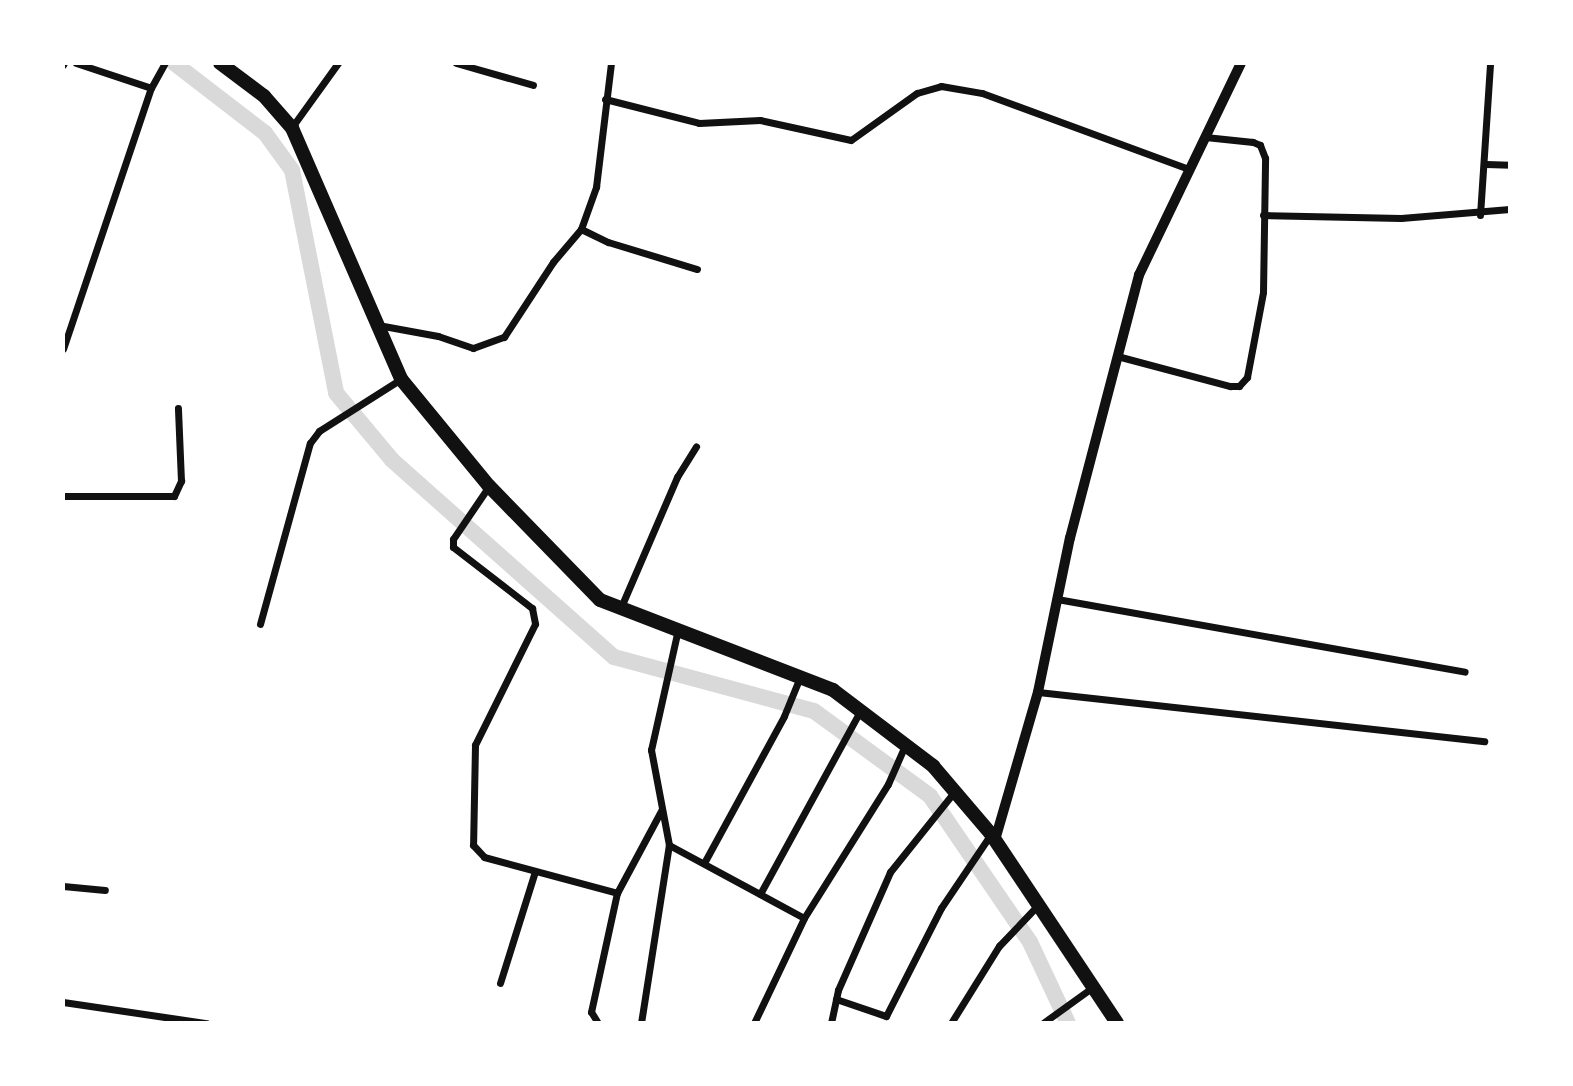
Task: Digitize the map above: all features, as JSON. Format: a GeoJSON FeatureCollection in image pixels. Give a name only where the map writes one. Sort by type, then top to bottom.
{"type":"FeatureCollection","features":[{"type":"Feature","properties":{"kind":"main road"},"geometry":{"type":"LineString","coordinates":[[220,63],[264,96],[292,128],[401,379],[489,486],[600,600],[833,690],[906,743],[956,790],[993,837],[1035,908],[1116,1023]]}},
{"type":"Feature","properties":{"kind":"street"},"geometry":{"type":"LineString","coordinates":[[76,63],[151,88]]}},
{"type":"Feature","properties":{"kind":"street"},"geometry":{"type":"LineString","coordinates":[[63,349],[151,88],[165,63]]}},
{"type":"Feature","properties":{"kind":"street"},"geometry":{"type":"LineString","coordinates":[[292,128],[338,63]]}},
{"type":"Feature","properties":{"kind":"street"},"geometry":{"type":"LineString","coordinates":[[456,63],[533,85]]}},
{"type":"Feature","properties":{"kind":"street"},"geometry":{"type":"LineString","coordinates":[[378,325],[438,336],[473,348],[504,337],[553,262],[581,229],[596,187],[611,63]]}},
{"type":"Feature","properties":{"kind":"street"},"geometry":{"type":"LineString","coordinates":[[836,999],[886,1016],[941,908],[993,837],[1038,692],[1057,599],[1139,275],[1241,63]]}},
{"type":"Feature","properties":{"kind":"street"},"geometry":{"type":"LineString","coordinates":[[1480,215],[1486,164],[1490,63]]}},
{"type":"Feature","properties":{"kind":"street"},"geometry":{"type":"LineString","coordinates":[[605,99],[699,123],[760,120],[850,140],[918,93],[941,86],[982,93],[1189,169]]}},
{"type":"Feature","properties":{"kind":"street"},"geometry":{"type":"LineString","coordinates":[[1117,356],[1239,386],[1247,377],[1263,292],[1263,150],[1252,142],[1205,137]]}},
{"type":"Feature","properties":{"kind":"street"},"geometry":{"type":"LineString","coordinates":[[1486,164],[1510,165]]}},
{"type":"Feature","properties":{"kind":"street"},"geometry":{"type":"LineString","coordinates":[[1263,215],[1480,215],[1510,209]]}},
{"type":"Feature","properties":{"kind":"street"},"geometry":{"type":"LineString","coordinates":[[581,229],[608,242],[697,269]]}},
{"type":"Feature","properties":{"kind":"street"},"geometry":{"type":"LineString","coordinates":[[260,624],[302,459],[318,432],[401,379]]}},
{"type":"Feature","properties":{"kind":"street"},"geometry":{"type":"LineString","coordinates":[[63,496],[174,496],[181,481],[178,408]]}},
{"type":"Feature","properties":{"kind":"street"},"geometry":{"type":"LineString","coordinates":[[621,607],[677,477],[696,446]]}},
{"type":"Feature","properties":{"kind":"street"},"geometry":{"type":"LineString","coordinates":[[489,486],[453,538],[453,547],[532,608],[535,615],[475,746],[470,832],[472,845],[484,857],[617,893]]}},
{"type":"Feature","properties":{"kind":"street"},"geometry":{"type":"LineString","coordinates":[[1057,599],[1465,672]]}},
{"type":"Feature","properties":{"kind":"street"},"geometry":{"type":"LineString","coordinates":[[640,1023],[669,845],[651,750],[678,629]]}},
{"type":"Feature","properties":{"kind":"street"},"geometry":{"type":"LineString","coordinates":[[704,863],[784,716],[800,677]]}},
{"type":"Feature","properties":{"kind":"street"},"geometry":{"type":"LineString","coordinates":[[1038,692],[1484,741]]}},
{"type":"Feature","properties":{"kind":"street"},"geometry":{"type":"LineString","coordinates":[[760,894],[844,747],[860,710]]}},
{"type":"Feature","properties":{"kind":"street"},"geometry":{"type":"LineString","coordinates":[[754,1023],[803,918],[888,784],[906,743]]}},
{"type":"Feature","properties":{"kind":"street"},"geometry":{"type":"LineString","coordinates":[[831,1023],[836,999],[890,872],[926,829],[942,803],[956,790]]}},
{"type":"Feature","properties":{"kind":"street"},"geometry":{"type":"LineString","coordinates":[[598,1023],[591,1012],[617,893],[662,808]]}},
{"type":"Feature","properties":{"kind":"street"},"geometry":{"type":"LineString","coordinates":[[669,845],[803,918]]}},
{"type":"Feature","properties":{"kind":"street"},"geometry":{"type":"LineString","coordinates":[[500,983],[535,871]]}},
{"type":"Feature","properties":{"kind":"street"},"geometry":{"type":"LineString","coordinates":[[63,886],[105,890]]}},
{"type":"Feature","properties":{"kind":"street"},"geometry":{"type":"LineString","coordinates":[[951,1023],[999,946],[1035,908]]}},
{"type":"Feature","properties":{"kind":"street"},"geometry":{"type":"LineString","coordinates":[[1046,1020],[1093,987]]}},
{"type":"Feature","properties":{"kind":"street"},"geometry":{"type":"LineString","coordinates":[[63,1002],[206,1023]]}},
{"type":"Feature","properties":{"kind":"waterway"},"geometry":{"type":"LineString","coordinates":[[174,63],[265,133],[292,170],[336,393],[392,460],[614,657],[814,711],[930,796],[1030,942],[1068,1023]]}}]}
